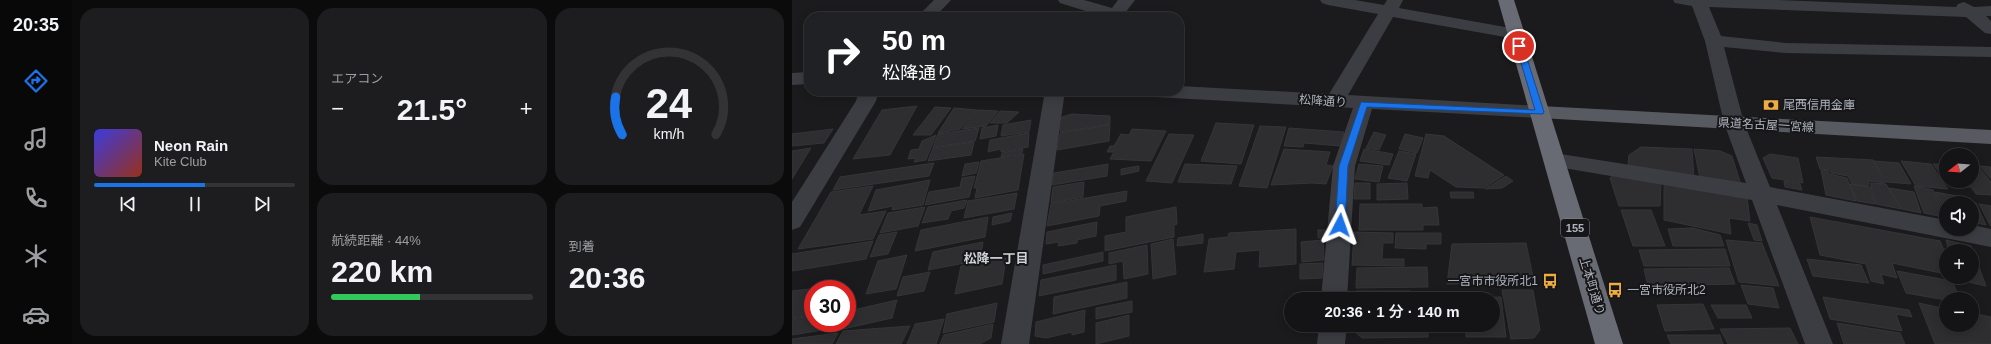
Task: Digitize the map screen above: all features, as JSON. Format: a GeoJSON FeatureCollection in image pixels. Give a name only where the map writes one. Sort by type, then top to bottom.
{"type":"FeatureCollection","features":[{"type":"Feature","properties":{"kind":"highway","name":"155"},"geometry":{"type":"LineString","coordinates":[[1506,0],[1540,112]]}},
{"type":"Feature","properties":{"kind":"highway","name":"上本町通り"},"geometry":{"type":"LineString","coordinates":[[1540,112],[1609,344]]}},
{"type":"Feature","properties":{"kind":"main road","name":"県道名古屋一宮線"},"geometry":{"type":"LineString","coordinates":[[1540,112],[1991,137]]}},
{"type":"Feature","properties":{"kind":"street"},"geometry":{"type":"LineString","coordinates":[[930,12],[943,0]]}},
{"type":"Feature","properties":{"kind":"street"},"geometry":{"type":"LineString","coordinates":[[1066,0],[1104,12]]}},
{"type":"Feature","properties":{"kind":"street"},"geometry":{"type":"LineString","coordinates":[[1117,12],[1127,0]]}},
{"type":"Feature","properties":{"kind":"street"},"geometry":{"type":"LineString","coordinates":[[1328,0],[1392,6],[1516,34]]}},
{"type":"Feature","properties":{"kind":"street"},"geometry":{"type":"LineString","coordinates":[[1955,0],[1991,29]]}},
{"type":"Feature","properties":{"kind":"street"},"geometry":{"type":"LineString","coordinates":[[1819,344],[1734,123],[1714,41],[1693,1],[1970,12],[1991,11]]}},
{"type":"Feature","properties":{"kind":"street"},"geometry":{"type":"LineString","coordinates":[[1334,102],[1392,6]]}},
{"type":"Feature","properties":{"kind":"street"},"geometry":{"type":"LineString","coordinates":[[1714,41],[1786,48],[1991,52]]}},
{"type":"Feature","properties":{"kind":"street"},"geometry":{"type":"LineString","coordinates":[[792,78],[804,78]]}},
{"type":"Feature","properties":{"kind":"street","name":"松降通り"},"geometry":{"type":"LineString","coordinates":[[1184,93],[1364,104],[1540,112]]}},
{"type":"Feature","properties":{"kind":"street"},"geometry":{"type":"LineString","coordinates":[[792,221],[866,102],[868,96]]}},
{"type":"Feature","properties":{"kind":"street"},"geometry":{"type":"LineString","coordinates":[[1015,344],[1053,96]]}},
{"type":"Feature","properties":{"kind":"street"},"geometry":{"type":"LineString","coordinates":[[1335,292],[1344,166],[1364,104]]}},
{"type":"Feature","properties":{"kind":"street"},"geometry":{"type":"LineString","coordinates":[[1554,160],[1604,166],[1761,193],[1939,228]]}},
{"type":"Feature","properties":{"kind":"street"},"geometry":{"type":"LineString","coordinates":[[1979,236],[1991,238]]}},
{"type":"Feature","properties":{"kind":"street"},"geometry":{"type":"LineString","coordinates":[[1331,344],[1332,332]]}},
{"type":"Feature","properties":{"kind":"building"},"geometry":{"type":"Polygon","coordinates":[[[917,106],[890,155],[853,159],[882,110],[917,106]]]}},
{"type":"Feature","properties":{"kind":"building"},"geometry":{"type":"Polygon","coordinates":[[[935,107],[951,108],[931,135],[913,135],[935,107]]]}},
{"type":"Feature","properties":{"kind":"building"},"geometry":{"type":"Polygon","coordinates":[[[954,108],[977,110],[960,129],[938,133],[954,108]]]}},
{"type":"Feature","properties":{"kind":"building"},"geometry":{"type":"Polygon","coordinates":[[[978,110],[998,111],[986,126],[962,129],[978,110]]]}},
{"type":"Feature","properties":{"kind":"building"},"geometry":{"type":"Polygon","coordinates":[[[1000,111],[1019,112],[1007,123],[990,123],[1000,111]]]}},
{"type":"Feature","properties":{"kind":"building"},"geometry":{"type":"Polygon","coordinates":[[[1072,114],[1110,116],[1110,124],[1060,132],[1062,117],[1072,114]]]}},
{"type":"Feature","properties":{"kind":"building"},"geometry":{"type":"Polygon","coordinates":[[[1031,120],[1029,132],[1001,136],[1003,125],[1031,120]]]}},
{"type":"Feature","properties":{"kind":"building"},"geometry":{"type":"Polygon","coordinates":[[[1216,123],[1254,125],[1241,164],[1201,161],[1216,123]]]}},
{"type":"Feature","properties":{"kind":"building"},"geometry":{"type":"Polygon","coordinates":[[[998,125],[996,136],[980,139],[982,128],[998,125]]]}},
{"type":"Feature","properties":{"kind":"building"},"geometry":{"type":"Polygon","coordinates":[[[1110,125],[1109,141],[1057,150],[1060,133],[1110,125]]]}},
{"type":"Feature","properties":{"kind":"building"},"geometry":{"type":"Polygon","coordinates":[[[1260,126],[1286,127],[1267,188],[1239,186],[1260,126]]]}},
{"type":"Feature","properties":{"kind":"building"},"geometry":{"type":"Polygon","coordinates":[[[979,128],[975,141],[933,147],[938,134],[979,128]]]}},
{"type":"Feature","properties":{"kind":"building"},"geometry":{"type":"Polygon","coordinates":[[[1289,128],[1344,132],[1341,146],[1304,143],[1303,147],[1284,146],[1289,128]]]}},
{"type":"Feature","properties":{"kind":"building"},"geometry":{"type":"Polygon","coordinates":[[[833,129],[824,143],[792,146],[792,134],[833,129]]]}},
{"type":"Feature","properties":{"kind":"building"},"geometry":{"type":"Polygon","coordinates":[[[1132,129],[1166,131],[1151,161],[1110,159],[1114,152],[1107,152],[1110,146],[1114,146],[1121,134],[1129,135],[1132,129]]]}},
{"type":"Feature","properties":{"kind":"building"},"geometry":{"type":"Polygon","coordinates":[[[1374,132],[1386,135],[1379,150],[1366,148],[1374,132]]]}},
{"type":"Feature","properties":{"kind":"building"},"geometry":{"type":"Polygon","coordinates":[[[1029,133],[1028,147],[1001,152],[1001,149],[988,152],[990,140],[1029,133]]]}},
{"type":"Feature","properties":{"kind":"building"},"geometry":{"type":"Polygon","coordinates":[[[1169,134],[1194,135],[1172,183],[1146,181],[1169,134]]]}},
{"type":"Feature","properties":{"kind":"building"},"geometry":{"type":"Polygon","coordinates":[[[1405,134],[1423,138],[1417,153],[1399,149],[1405,134]]]}},
{"type":"Feature","properties":{"kind":"building"},"geometry":{"type":"Polygon","coordinates":[[[1426,134],[1444,136],[1504,175],[1484,188],[1456,187],[1430,170],[1428,178],[1415,176],[1426,134]]]}},
{"type":"Feature","properties":{"kind":"building"},"geometry":{"type":"Polygon","coordinates":[[[936,135],[926,160],[914,162],[916,158],[908,159],[911,150],[919,149],[922,141],[936,135]]]}},
{"type":"Feature","properties":{"kind":"building"},"geometry":{"type":"Polygon","coordinates":[[[974,142],[971,155],[928,161],[933,148],[974,142]]]}},
{"type":"Feature","properties":{"kind":"building"},"geometry":{"type":"Polygon","coordinates":[[[1641,147],[1692,149],[1694,177],[1628,165],[1629,155],[1641,147]]]}},
{"type":"Feature","properties":{"kind":"building"},"geometry":{"type":"Polygon","coordinates":[[[811,148],[792,179],[792,151],[811,148]]]}},
{"type":"Feature","properties":{"kind":"building"},"geometry":{"type":"Polygon","coordinates":[[[1023,149],[1022,153],[1001,157],[1002,153],[1023,149]]]}},
{"type":"Feature","properties":{"kind":"building"},"geometry":{"type":"Polygon","coordinates":[[[1284,149],[1330,152],[1326,165],[1333,166],[1326,184],[1312,183],[1271,185],[1284,149]]]}},
{"type":"Feature","properties":{"kind":"building"},"geometry":{"type":"Polygon","coordinates":[[[1364,149],[1393,154],[1389,165],[1360,161],[1364,149]]]}},
{"type":"Feature","properties":{"kind":"building"},"geometry":{"type":"Polygon","coordinates":[[[1694,149],[1720,151],[1732,156],[1741,185],[1700,178],[1694,149]]]}},
{"type":"Feature","properties":{"kind":"building"},"geometry":{"type":"Polygon","coordinates":[[[1399,151],[1416,154],[1407,181],[1388,178],[1399,151]]]}},
{"type":"Feature","properties":{"kind":"building"},"geometry":{"type":"Polygon","coordinates":[[[1024,154],[1018,190],[975,198],[977,188],[974,188],[981,161],[1024,154]]]}},
{"type":"Feature","properties":{"kind":"building"},"geometry":{"type":"Polygon","coordinates":[[[1770,154],[1798,158],[1803,183],[1772,178],[1763,158],[1770,154]]]}},
{"type":"Feature","properties":{"kind":"building"},"geometry":{"type":"Polygon","coordinates":[[[1816,157],[1873,160],[1885,183],[1869,181],[1868,186],[1852,184],[1848,176],[1831,173],[1829,170],[1820,169],[1816,157]]]}},
{"type":"Feature","properties":{"kind":"building"},"geometry":{"type":"Polygon","coordinates":[[[1874,161],[1899,163],[1911,184],[1886,182],[1874,161]]]}},
{"type":"Feature","properties":{"kind":"building"},"geometry":{"type":"Polygon","coordinates":[[[1901,161],[1931,164],[1939,176],[1939,188],[1948,189],[1916,186],[1901,161]]]}},
{"type":"Feature","properties":{"kind":"building"},"geometry":{"type":"Polygon","coordinates":[[[979,162],[976,173],[962,176],[965,164],[979,162]]]}},
{"type":"Feature","properties":{"kind":"building"},"geometry":{"type":"Polygon","coordinates":[[[934,163],[929,176],[833,190],[840,177],[934,163]]]}},
{"type":"Feature","properties":{"kind":"building"},"geometry":{"type":"Polygon","coordinates":[[[1108,164],[1107,176],[1052,185],[1054,173],[1108,164]]]}},
{"type":"Feature","properties":{"kind":"building"},"geometry":{"type":"Polygon","coordinates":[[[1185,164],[1237,166],[1231,184],[1178,182],[1185,164]]]}},
{"type":"Feature","properties":{"kind":"building"},"geometry":{"type":"Polygon","coordinates":[[[1359,164],[1383,166],[1379,182],[1355,179],[1359,164]]]}},
{"type":"Feature","properties":{"kind":"building"},"geometry":{"type":"Polygon","coordinates":[[[1933,164],[1939,164],[1939,172],[1933,164]]]}},
{"type":"Feature","properties":{"kind":"building"},"geometry":{"type":"Polygon","coordinates":[[[1139,166],[1139,171],[1121,175],[1121,169],[1139,166]]]}},
{"type":"Feature","properties":{"kind":"building"},"geometry":{"type":"Polygon","coordinates":[[[1980,166],[1991,167],[1991,179],[1980,166]]]}},
{"type":"Feature","properties":{"kind":"building"},"geometry":{"type":"Polygon","coordinates":[[[1979,167],[1991,182],[1991,195],[1976,194],[1972,188],[1979,188],[1979,167]]]}},
{"type":"Feature","properties":{"kind":"building"},"geometry":{"type":"Polygon","coordinates":[[[1821,170],[1828,171],[1829,174],[1847,178],[1856,201],[1826,195],[1821,170]]]}},
{"type":"Feature","properties":{"kind":"building"},"geometry":{"type":"Polygon","coordinates":[[[1616,173],[1661,181],[1660,206],[1619,206],[1610,178],[1616,173]]]}},
{"type":"Feature","properties":{"kind":"building"},"geometry":{"type":"Polygon","coordinates":[[[975,176],[969,197],[925,205],[929,192],[960,187],[962,178],[975,176]]]}},
{"type":"Feature","properties":{"kind":"building"},"geometry":{"type":"Polygon","coordinates":[[[1506,176],[1513,181],[1502,188],[1485,189],[1506,176]]]}},
{"type":"Feature","properties":{"kind":"building"},"geometry":{"type":"Polygon","coordinates":[[[930,180],[923,205],[892,210],[893,206],[868,211],[876,190],[930,180]]]}},
{"type":"Feature","properties":{"kind":"building"},"geometry":{"type":"Polygon","coordinates":[[[1664,181],[1747,197],[1750,221],[1729,218],[1731,234],[1664,220],[1664,181]]]}},
{"type":"Feature","properties":{"kind":"building"},"geometry":{"type":"Polygon","coordinates":[[[1784,181],[1800,184],[1802,190],[1785,187],[1784,181]]]}},
{"type":"Feature","properties":{"kind":"building"},"geometry":{"type":"Polygon","coordinates":[[[1084,182],[1083,197],[1051,203],[1053,187],[1084,182]]]}},
{"type":"Feature","properties":{"kind":"building"},"geometry":{"type":"Polygon","coordinates":[[[1355,183],[1370,183],[1370,199],[1354,199],[1355,183]]]}},
{"type":"Feature","properties":{"kind":"building"},"geometry":{"type":"Polygon","coordinates":[[[1407,183],[1408,199],[1377,200],[1377,184],[1407,183]]]}},
{"type":"Feature","properties":{"kind":"building"},"geometry":{"type":"Polygon","coordinates":[[[1870,183],[1886,184],[1901,209],[1876,204],[1870,183]]]}},
{"type":"Feature","properties":{"kind":"building"},"geometry":{"type":"Polygon","coordinates":[[[1850,184],[1870,187],[1875,204],[1857,201],[1850,184]]]}},
{"type":"Feature","properties":{"kind":"building"},"geometry":{"type":"Polygon","coordinates":[[[873,186],[859,215],[886,211],[873,239],[798,249],[831,192],[873,186]]]}},
{"type":"Feature","properties":{"kind":"building"},"geometry":{"type":"Polygon","coordinates":[[[1914,186],[1933,190],[1939,205],[1939,216],[1924,213],[1914,186]]]}},
{"type":"Feature","properties":{"kind":"building"},"geometry":{"type":"Polygon","coordinates":[[[1889,188],[1914,192],[1921,213],[1902,209],[1889,188]]]}},
{"type":"Feature","properties":{"kind":"building"},"geometry":{"type":"Polygon","coordinates":[[[1127,191],[1126,201],[1100,206],[1099,216],[1047,226],[1051,204],[1127,191]]]}},
{"type":"Feature","properties":{"kind":"building"},"geometry":{"type":"Polygon","coordinates":[[[1450,192],[1473,192],[1474,198],[1451,198],[1450,192]]]}},
{"type":"Feature","properties":{"kind":"building"},"geometry":{"type":"Polygon","coordinates":[[[1935,192],[1957,196],[1939,196],[1939,201],[1935,192]]]}},
{"type":"Feature","properties":{"kind":"building"},"geometry":{"type":"Polygon","coordinates":[[[1017,193],[1014,209],[964,218],[968,201],[1017,193]]]}},
{"type":"Feature","properties":{"kind":"building"},"geometry":{"type":"Polygon","coordinates":[[[967,200],[964,208],[951,211],[948,219],[922,223],[928,207],[967,200]]]}},
{"type":"Feature","properties":{"kind":"building"},"geometry":{"type":"Polygon","coordinates":[[[1360,204],[1422,204],[1422,208],[1437,207],[1439,225],[1423,225],[1423,230],[1359,230],[1360,204]]]}},
{"type":"Feature","properties":{"kind":"building"},"geometry":{"type":"Polygon","coordinates":[[[1979,204],[1991,206],[1991,226],[1979,204]]]}},
{"type":"Feature","properties":{"kind":"building"},"geometry":{"type":"Polygon","coordinates":[[[925,207],[918,226],[880,233],[888,213],[925,207]]]}},
{"type":"Feature","properties":{"kind":"building"},"geometry":{"type":"Polygon","coordinates":[[[1176,207],[1177,224],[1174,225],[1174,237],[1105,251],[1105,236],[1126,232],[1126,217],[1176,207]]]}},
{"type":"Feature","properties":{"kind":"building"},"geometry":{"type":"Polygon","coordinates":[[[1621,210],[1651,210],[1665,246],[1633,246],[1621,210]]]}},
{"type":"Feature","properties":{"kind":"building"},"geometry":{"type":"Polygon","coordinates":[[[1979,210],[1986,225],[1979,224],[1979,210]]]}},
{"type":"Feature","properties":{"kind":"building"},"geometry":{"type":"Polygon","coordinates":[[[1012,213],[1010,221],[992,225],[993,217],[1012,213]]]}},
{"type":"Feature","properties":{"kind":"building"},"geometry":{"type":"Polygon","coordinates":[[[988,217],[985,237],[915,251],[921,230],[988,217]]]}},
{"type":"Feature","properties":{"kind":"building"},"geometry":{"type":"Polygon","coordinates":[[[1810,217],[1940,241],[1941,244],[1939,244],[1939,273],[1892,263],[1897,278],[1881,274],[1884,284],[1871,281],[1866,264],[1820,255],[1810,217]]]}},
{"type":"Feature","properties":{"kind":"building"},"geometry":{"type":"Polygon","coordinates":[[[1097,222],[1096,236],[1077,240],[1077,243],[1058,246],[1059,242],[1046,244],[1047,232],[1097,222]]]}},
{"type":"Feature","properties":{"kind":"building"},"geometry":{"type":"Polygon","coordinates":[[[1748,223],[1757,225],[1762,241],[1754,240],[1748,223]]]}},
{"type":"Feature","properties":{"kind":"building"},"geometry":{"type":"Polygon","coordinates":[[[1693,228],[1720,235],[1724,246],[1673,246],[1668,229],[1693,228]]]}},
{"type":"Feature","properties":{"kind":"building"},"geometry":{"type":"Polygon","coordinates":[[[1296,229],[1296,264],[1259,267],[1260,250],[1236,252],[1234,269],[1204,272],[1209,239],[1228,237],[1229,233],[1296,229]]]}},
{"type":"Feature","properties":{"kind":"building"},"geometry":{"type":"Polygon","coordinates":[[[1318,230],[1325,230],[1324,238],[1318,238],[1318,230]]]}},
{"type":"Feature","properties":{"kind":"building"},"geometry":{"type":"Polygon","coordinates":[[[897,232],[888,254],[870,257],[879,235],[897,232]]]}},
{"type":"Feature","properties":{"kind":"building"},"geometry":{"type":"Polygon","coordinates":[[[1354,232],[1393,233],[1393,243],[1383,243],[1382,259],[1404,259],[1404,266],[1352,265],[1354,232]]]}},
{"type":"Feature","properties":{"kind":"building"},"geometry":{"type":"Polygon","coordinates":[[[1396,233],[1441,233],[1441,244],[1426,244],[1426,249],[1395,248],[1396,233]]]}},
{"type":"Feature","properties":{"kind":"building"},"geometry":{"type":"Polygon","coordinates":[[[1203,234],[1203,243],[1177,246],[1178,238],[1203,234]]]}},
{"type":"Feature","properties":{"kind":"building"},"geometry":{"type":"Polygon","coordinates":[[[1173,239],[1176,274],[1153,279],[1151,244],[1173,239]]]}},
{"type":"Feature","properties":{"kind":"building"},"geometry":{"type":"Polygon","coordinates":[[[1323,240],[1324,260],[1302,262],[1301,242],[1323,240]]]}},
{"type":"Feature","properties":{"kind":"building"},"geometry":{"type":"Polygon","coordinates":[[[1726,240],[1762,243],[1779,286],[1739,282],[1726,240]]]}},
{"type":"Feature","properties":{"kind":"building"},"geometry":{"type":"Polygon","coordinates":[[[1946,240],[1963,244],[1947,244],[1946,240]]]}},
{"type":"Feature","properties":{"kind":"building"},"geometry":{"type":"Polygon","coordinates":[[[873,241],[866,259],[792,271],[792,254],[873,241]]]}},
{"type":"Feature","properties":{"kind":"building"},"geometry":{"type":"Polygon","coordinates":[[[983,242],[980,260],[928,270],[933,252],[983,242]]]}},
{"type":"Feature","properties":{"kind":"building"},"geometry":{"type":"Polygon","coordinates":[[[1526,243],[1534,282],[1447,284],[1452,244],[1526,243]]]}},
{"type":"Feature","properties":{"kind":"building"},"geometry":{"type":"Polygon","coordinates":[[[1147,245],[1148,274],[1124,279],[1123,261],[1109,264],[1109,253],[1147,245]]]}},
{"type":"Feature","properties":{"kind":"building"},"geometry":{"type":"Polygon","coordinates":[[[1725,249],[1730,266],[1644,266],[1639,250],[1725,249]]]}},
{"type":"Feature","properties":{"kind":"building"},"geometry":{"type":"Polygon","coordinates":[[[1103,252],[1103,261],[1043,274],[1043,265],[1103,252]]]}},
{"type":"Feature","properties":{"kind":"building"},"geometry":{"type":"Polygon","coordinates":[[[907,255],[896,289],[866,294],[878,261],[907,255]]]}},
{"type":"Feature","properties":{"kind":"building"},"geometry":{"type":"Polygon","coordinates":[[[1006,258],[1002,284],[955,294],[961,266],[1006,258]]]}},
{"type":"Feature","properties":{"kind":"building"},"geometry":{"type":"Polygon","coordinates":[[[1807,259],[1861,265],[1869,283],[1813,276],[1807,259]]]}},
{"type":"Feature","properties":{"kind":"building"},"geometry":{"type":"Polygon","coordinates":[[[1323,263],[1322,278],[1300,279],[1300,264],[1323,263]]]}},
{"type":"Feature","properties":{"kind":"building"},"geometry":{"type":"Polygon","coordinates":[[[1116,265],[1116,280],[1039,296],[1041,280],[1116,265]]]}},
{"type":"Feature","properties":{"kind":"building"},"geometry":{"type":"Polygon","coordinates":[[[1427,267],[1428,287],[1356,288],[1357,268],[1427,267]]]}},
{"type":"Feature","properties":{"kind":"building"},"geometry":{"type":"Polygon","coordinates":[[[1979,267],[1986,286],[1977,284],[1979,284],[1979,267]]]}},
{"type":"Feature","properties":{"kind":"building"},"geometry":{"type":"Polygon","coordinates":[[[1729,268],[1735,284],[1648,286],[1644,269],[1729,268]]]}},
{"type":"Feature","properties":{"kind":"building"},"geometry":{"type":"Polygon","coordinates":[[[1897,271],[1939,279],[1939,284],[1953,284],[1957,292],[1939,292],[1939,299],[1906,293],[1897,271]]]}},
{"type":"Feature","properties":{"kind":"building"},"geometry":{"type":"Polygon","coordinates":[[[930,272],[924,291],[897,296],[903,277],[930,272]]]}},
{"type":"Feature","properties":{"kind":"building"},"geometry":{"type":"Polygon","coordinates":[[[1127,282],[1127,298],[1053,314],[1054,297],[1127,282]]]}},
{"type":"Feature","properties":{"kind":"building"},"geometry":{"type":"Polygon","coordinates":[[[1741,285],[1773,288],[1779,308],[1748,304],[1741,285]]]}},
{"type":"Feature","properties":{"kind":"building"},"geometry":{"type":"Polygon","coordinates":[[[804,290],[804,316],[792,318],[792,291],[804,290]]]}},
{"type":"Feature","properties":{"kind":"building"},"geometry":{"type":"Polygon","coordinates":[[[1502,290],[1533,290],[1540,330],[1534,338],[1511,339],[1502,290]]]}},
{"type":"Feature","properties":{"kind":"building"},"geometry":{"type":"Polygon","coordinates":[[[1410,291],[1410,292],[1356,292],[1410,291]]]}},
{"type":"Feature","properties":{"kind":"building"},"geometry":{"type":"Polygon","coordinates":[[[1500,297],[1506,337],[1466,337],[1466,332],[1500,332],[1500,297]]]}},
{"type":"Feature","properties":{"kind":"building"},"geometry":{"type":"Polygon","coordinates":[[[1823,297],[1909,310],[1912,317],[1896,314],[1902,331],[1830,319],[1823,297]]]}},
{"type":"Feature","properties":{"kind":"building"},"geometry":{"type":"Polygon","coordinates":[[[897,300],[892,318],[856,326],[856,309],[897,300]]]}},
{"type":"Feature","properties":{"kind":"building"},"geometry":{"type":"Polygon","coordinates":[[[1132,301],[1132,312],[1096,319],[1096,308],[1132,301]]]}},
{"type":"Feature","properties":{"kind":"building"},"geometry":{"type":"Polygon","coordinates":[[[997,303],[994,322],[943,333],[947,314],[997,303]]]}},
{"type":"Feature","properties":{"kind":"building"},"geometry":{"type":"Polygon","coordinates":[[[1919,303],[1939,307],[1939,332],[1979,332],[1979,314],[1991,317],[1991,344],[1935,344],[1919,303]]]}},
{"type":"Feature","properties":{"kind":"building"},"geometry":{"type":"Polygon","coordinates":[[[1703,304],[1714,329],[1665,331],[1657,305],[1703,304]]]}},
{"type":"Feature","properties":{"kind":"building"},"geometry":{"type":"Polygon","coordinates":[[[1711,305],[1746,305],[1752,318],[1718,318],[1711,305]]]}},
{"type":"Feature","properties":{"kind":"building"},"geometry":{"type":"Polygon","coordinates":[[[1085,310],[1084,332],[1072,335],[1072,332],[1046,338],[1035,336],[1036,322],[1085,310]]]}},
{"type":"Feature","properties":{"kind":"building"},"geometry":{"type":"Polygon","coordinates":[[[1129,315],[1129,336],[1096,344],[1096,323],[1129,315]]]}},
{"type":"Feature","properties":{"kind":"building"},"geometry":{"type":"Polygon","coordinates":[[[804,317],[804,332],[810,332],[792,335],[792,319],[804,317]]]}},
{"type":"Feature","properties":{"kind":"building"},"geometry":{"type":"Polygon","coordinates":[[[944,319],[936,344],[907,344],[915,324],[944,319]]]}},
{"type":"Feature","properties":{"kind":"building"},"geometry":{"type":"Polygon","coordinates":[[[1837,323],[1900,333],[1905,344],[1844,344],[1837,323]]]}},
{"type":"Feature","properties":{"kind":"building"},"geometry":{"type":"Polygon","coordinates":[[[993,324],[991,338],[980,344],[940,344],[944,335],[993,324]]]}},
{"type":"Feature","properties":{"kind":"building"},"geometry":{"type":"Polygon","coordinates":[[[910,326],[901,344],[836,344],[842,332],[856,332],[856,330],[910,326]]]}},
{"type":"Feature","properties":{"kind":"building"},"geometry":{"type":"Polygon","coordinates":[[[1790,328],[1798,344],[1728,344],[1720,329],[1790,328]]]}},
{"type":"Feature","properties":{"kind":"building"},"geometry":{"type":"Polygon","coordinates":[[[1355,332],[1428,332],[1428,337],[1362,338],[1355,332]]]}},
{"type":"Feature","properties":{"kind":"building"},"geometry":{"type":"Polygon","coordinates":[[[838,333],[832,344],[792,344],[792,339],[838,333]]]}},
{"type":"Feature","properties":{"kind":"building"},"geometry":{"type":"Polygon","coordinates":[[[1667,335],[1720,335],[1723,344],[1671,344],[1667,335]]]}},
{"type":"Feature","properties":{"kind":"place","name":"尾西信用金庫"},"geometry":{"type":"Point","coordinates":[1771,105]}},
{"type":"Feature","properties":{"kind":"place","name":"一宮市市役所北1"},"geometry":{"type":"Point","coordinates":[1550,281]}},
{"type":"Feature","properties":{"kind":"place","name":"一宮市役所北2"},"geometry":{"type":"Point","coordinates":[1615,290]}},
{"type":"Feature","properties":{"kind":"district","name":"松降一丁目"},"geometry":{"type":"Point","coordinates":[996,258]}},
{"type":"Feature","properties":{"kind":"route"},"geometry":{"type":"LineString","coordinates":[[1340,225],[1344,166],[1364,104],[1540,112],[1519,46]]}}]}
